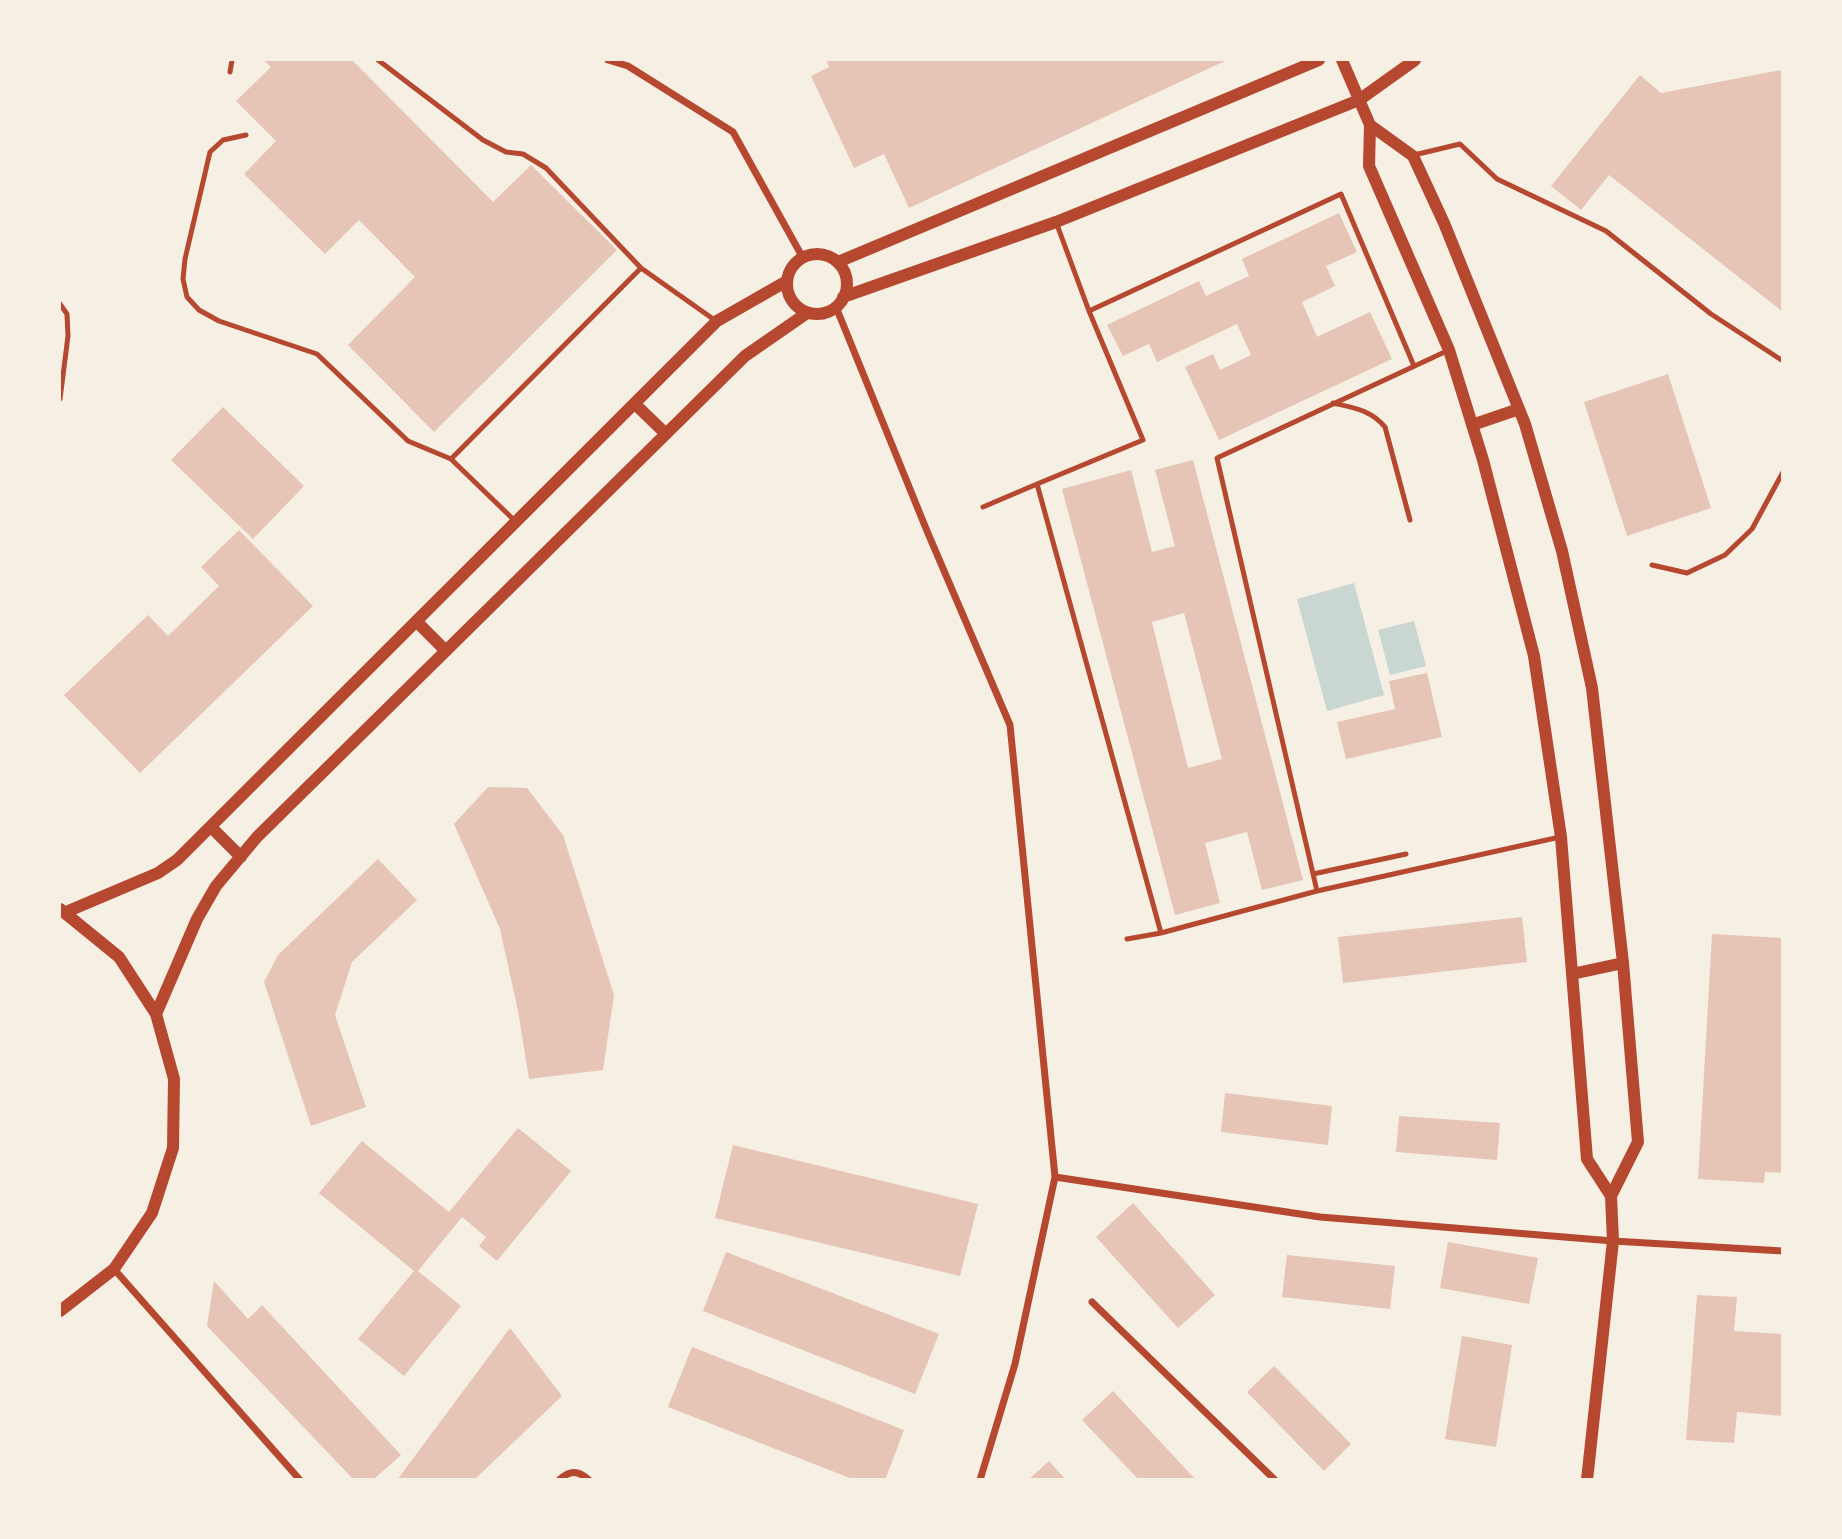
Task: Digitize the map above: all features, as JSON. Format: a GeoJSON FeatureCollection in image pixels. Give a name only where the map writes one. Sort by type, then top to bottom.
{"type":"FeatureCollection","features":[{"type":"Feature","properties":{"kind":"street"},"geometry":{"type":"LineString","coordinates":[[608,60],[628,66],[733,132],[803,258]]}},
{"type":"Feature","properties":{"kind":"street"},"geometry":{"type":"LineString","coordinates":[[838,262],[1319,60]]}},
{"type":"Feature","properties":{"kind":"street"},"geometry":{"type":"LineString","coordinates":[[1342,60],[1370,125],[1369,166],[1449,349],[1534,656],[1561,837],[1587,1159],[1611,1196]]}},
{"type":"Feature","properties":{"kind":"street"},"geometry":{"type":"LineString","coordinates":[[980,1479],[1015,1364],[1055,1177],[1010,725],[927,531],[840,302],[847,280],[838,262],[821,254],[803,258],[789,271],[787,281],[791,299],[807,313],[817,314],[840,302],[1056,222],[1359,100],[1415,60]]}},
{"type":"Feature","properties":{"kind":"street"},"geometry":{"type":"LineString","coordinates":[[1370,125],[1413,156],[1444,223],[1519,409],[1562,551],[1592,688],[1623,962],[1638,1142],[1611,1196],[1613,1241],[1587,1479]]}},
{"type":"Feature","properties":{"kind":"street"},"geometry":{"type":"LineString","coordinates":[[60,1311],[114,1269],[152,1213],[173,1148],[174,1079],[156,1014],[119,957],[63,911],[158,873],[177,860],[718,321],[787,281]]}},
{"type":"Feature","properties":{"kind":"street"},"geometry":{"type":"LineString","coordinates":[[156,1014],[197,919],[216,886],[257,837],[744,356],[807,313]]}},
{"type":"Feature","properties":{"kind":"street"},"geometry":{"type":"LineString","coordinates":[[635,404],[666,434]]}},
{"type":"Feature","properties":{"kind":"street"},"geometry":{"type":"LineString","coordinates":[[1472,425],[1519,409]]}},
{"type":"Feature","properties":{"kind":"street"},"geometry":{"type":"LineString","coordinates":[[417,622],[446,651]]}},
{"type":"Feature","properties":{"kind":"street"},"geometry":{"type":"LineString","coordinates":[[211,827],[241,857]]}},
{"type":"Feature","properties":{"kind":"street"},"geometry":{"type":"LineString","coordinates":[[1572,974],[1623,962]]}},
{"type":"Feature","properties":{"kind":"street"},"geometry":{"type":"LineString","coordinates":[[1055,1177],[1320,1217],[1613,1241],[1783,1251]]}},
{"type":"Feature","properties":{"kind":"street"},"geometry":{"type":"LineString","coordinates":[[114,1269],[300,1479]]}},
{"type":"Feature","properties":{"kind":"street"},"geometry":{"type":"LineString","coordinates":[[1092,1302],[1275,1479]]}},
{"type":"Feature","properties":{"kind":"street"},"geometry":{"type":"LineString","coordinates":[[559,1479],[566,1472],[573,1471],[589,1479]]}},
{"type":"Feature","properties":{"kind":"lane"},"geometry":{"type":"LineString","coordinates":[[230,72],[233,60]]}},
{"type":"Feature","properties":{"kind":"lane"},"geometry":{"type":"LineString","coordinates":[[378,60],[483,140],[506,152],[523,154],[546,168],[641,268],[718,321]]}},
{"type":"Feature","properties":{"kind":"lane"},"geometry":{"type":"LineString","coordinates":[[246,135],[223,140],[210,152],[186,259],[183,279],[187,297],[199,310],[219,321],[317,354],[408,441],[451,459],[516,523]]}},
{"type":"Feature","properties":{"kind":"lane"},"geometry":{"type":"LineString","coordinates":[[1413,156],[1460,144],[1497,178],[1606,231],[1711,314],[1783,361]]}},
{"type":"Feature","properties":{"kind":"lane"},"geometry":{"type":"LineString","coordinates":[[1090,311],[1340,194],[1414,366]]}},
{"type":"Feature","properties":{"kind":"lane"},"geometry":{"type":"LineString","coordinates":[[982,507],[1143,440],[1056,222]]}},
{"type":"Feature","properties":{"kind":"lane"},"geometry":{"type":"LineString","coordinates":[[451,459],[641,268]]}},
{"type":"Feature","properties":{"kind":"lane"},"geometry":{"type":"LineString","coordinates":[[60,304],[67,314],[68,336],[60,399]]}},
{"type":"Feature","properties":{"kind":"lane"},"geometry":{"type":"LineString","coordinates":[[1317,891],[1217,458],[1449,349]]}},
{"type":"Feature","properties":{"kind":"lane"},"geometry":{"type":"LineString","coordinates":[[1334,403],[1366,410],[1376,416],[1385,427],[1410,520]]}},
{"type":"Feature","properties":{"kind":"lane"},"geometry":{"type":"LineString","coordinates":[[1652,565],[1688,573],[1725,555],[1752,528],[1783,472]]}},
{"type":"Feature","properties":{"kind":"lane"},"geometry":{"type":"LineString","coordinates":[[1037,484],[1161,933]]}},
{"type":"Feature","properties":{"kind":"lane"},"geometry":{"type":"LineString","coordinates":[[1127,939],[1161,933],[1317,891],[1561,837]]}},
{"type":"Feature","properties":{"kind":"lane"},"geometry":{"type":"LineString","coordinates":[[1313,874],[1406,854]]}},
{"type":"Feature","properties":{"kind":"shaded area"},"geometry":{"type":"Polygon","coordinates":[[[1354,583],[1384,695],[1327,711],[1297,599],[1354,583]]]}},
{"type":"Feature","properties":{"kind":"shaded area"},"geometry":{"type":"Polygon","coordinates":[[[1414,621],[1426,666],[1390,675],[1378,630],[1414,621]]]}},
{"type":"Feature","properties":{"kind":"building"},"geometry":{"type":"Polygon","coordinates":[[[264,60],[352,60],[493,202],[531,165],[617,250],[434,432],[348,345],[415,277],[359,220],[325,254],[244,174],[276,141],[236,101],[271,67],[264,60]]]}},
{"type":"Feature","properties":{"kind":"building"},"geometry":{"type":"Polygon","coordinates":[[[826,60],[1227,60],[909,208],[884,154],[854,168],[811,76],[829,67],[826,60]]]}},
{"type":"Feature","properties":{"kind":"building"},"geometry":{"type":"Polygon","coordinates":[[[1781,70],[1783,312],[1609,175],[1581,210],[1551,186],[1640,75],[1661,93],[1781,70]]]}},
{"type":"Feature","properties":{"kind":"building"},"geometry":{"type":"Polygon","coordinates":[[[1339,213],[1357,252],[1326,266],[1335,286],[1302,302],[1317,337],[1370,312],[1392,359],[1219,440],[1185,367],[1213,354],[1220,370],[1251,355],[1237,324],[1157,362],[1149,344],[1123,356],[1107,325],[1199,281],[1206,296],[1249,276],[1242,259],[1339,213]]]}},
{"type":"Feature","properties":{"kind":"building"},"geometry":{"type":"Polygon","coordinates":[[[1668,374],[1711,508],[1627,536],[1584,402],[1668,374]]]}},
{"type":"Feature","properties":{"kind":"building"},"geometry":{"type":"Polygon","coordinates":[[[223,407],[304,486],[253,539],[171,460],[223,407]]]}},
{"type":"Feature","properties":{"kind":"building"},"geometry":{"type":"Polygon","coordinates":[[[1193,460],[1303,880],[1262,890],[1247,832],[1205,843],[1220,903],[1175,915],[1062,489],[1131,470],[1152,552],[1175,546],[1155,470],[1193,460]],[[1184,613],[1152,622],[1188,768],[1222,759],[1184,613]]]}},
{"type":"Feature","properties":{"kind":"building"},"geometry":{"type":"Polygon","coordinates":[[[239,530],[313,606],[140,773],[64,695],[148,615],[168,636],[219,586],[201,567],[239,530]]]}},
{"type":"Feature","properties":{"kind":"building"},"geometry":{"type":"Polygon","coordinates":[[[1427,673],[1442,737],[1346,759],[1337,722],[1395,709],[1389,681],[1427,673]]]}},
{"type":"Feature","properties":{"kind":"building"},"geometry":{"type":"Polygon","coordinates":[[[488,787],[527,788],[563,835],[614,995],[603,1070],[529,1079],[518,1011],[500,929],[454,824],[488,787]]]}},
{"type":"Feature","properties":{"kind":"building"},"geometry":{"type":"Polygon","coordinates":[[[378,859],[417,900],[352,962],[335,1015],[366,1107],[311,1126],[264,982],[278,955],[378,859]]]}},
{"type":"Feature","properties":{"kind":"building"},"geometry":{"type":"Polygon","coordinates":[[[1522,917],[1527,962],[1343,983],[1338,937],[1522,917]]]}},
{"type":"Feature","properties":{"kind":"building"},"geometry":{"type":"Polygon","coordinates":[[[1712,934],[1783,938],[1783,1173],[1765,1172],[1764,1183],[1698,1179],[1712,934]]]}},
{"type":"Feature","properties":{"kind":"building"},"geometry":{"type":"Polygon","coordinates":[[[1225,1093],[1332,1106],[1328,1145],[1221,1132],[1225,1093]]]}},
{"type":"Feature","properties":{"kind":"building"},"geometry":{"type":"Polygon","coordinates":[[[1399,1116],[1500,1123],[1497,1160],[1396,1152],[1399,1116]]]}},
{"type":"Feature","properties":{"kind":"building"},"geometry":{"type":"Polygon","coordinates":[[[518,1128],[571,1171],[497,1261],[479,1246],[486,1237],[462,1217],[418,1271],[461,1306],[404,1376],[358,1339],[414,1271],[319,1193],[362,1141],[449,1212],[518,1128]]]}},
{"type":"Feature","properties":{"kind":"building"},"geometry":{"type":"Polygon","coordinates":[[[733,1145],[978,1204],[960,1276],[715,1218],[733,1145]]]}},
{"type":"Feature","properties":{"kind":"building"},"geometry":{"type":"Polygon","coordinates":[[[1133,1203],[1215,1295],[1178,1328],[1096,1237],[1133,1203]]]}},
{"type":"Feature","properties":{"kind":"building"},"geometry":{"type":"Polygon","coordinates":[[[1448,1242],[1538,1258],[1529,1304],[1440,1288],[1448,1242]]]}},
{"type":"Feature","properties":{"kind":"building"},"geometry":{"type":"Polygon","coordinates":[[[726,1252],[939,1334],[915,1394],[703,1311],[726,1252]]]}},
{"type":"Feature","properties":{"kind":"building"},"geometry":{"type":"Polygon","coordinates":[[[1287,1255],[1395,1266],[1390,1309],[1282,1297],[1287,1255]]]}},
{"type":"Feature","properties":{"kind":"building"},"geometry":{"type":"Polygon","coordinates":[[[214,1281],[248,1319],[262,1305],[401,1455],[373,1480],[354,1480],[207,1326],[214,1281]]]}},
{"type":"Feature","properties":{"kind":"building"},"geometry":{"type":"Polygon","coordinates":[[[1697,1295],[1737,1297],[1734,1331],[1783,1334],[1783,1416],[1737,1412],[1734,1443],[1686,1440],[1697,1295]]]}},
{"type":"Feature","properties":{"kind":"building"},"geometry":{"type":"Polygon","coordinates":[[[510,1328],[562,1396],[474,1480],[397,1480],[510,1328]]]}},
{"type":"Feature","properties":{"kind":"building"},"geometry":{"type":"Polygon","coordinates":[[[1462,1336],[1512,1345],[1496,1447],[1445,1439],[1462,1336]]]}},
{"type":"Feature","properties":{"kind":"building"},"geometry":{"type":"Polygon","coordinates":[[[692,1347],[904,1430],[885,1480],[855,1480],[668,1407],[692,1347]]]}},
{"type":"Feature","properties":{"kind":"building"},"geometry":{"type":"Polygon","coordinates":[[[1274,1366],[1351,1444],[1324,1471],[1247,1392],[1274,1366]]]}},
{"type":"Feature","properties":{"kind":"building"},"geometry":{"type":"Polygon","coordinates":[[[1113,1391],[1196,1480],[1139,1480],[1082,1420],[1113,1391]]]}},
{"type":"Feature","properties":{"kind":"building"},"geometry":{"type":"Polygon","coordinates":[[[1049,1461],[1066,1480],[1028,1480],[1049,1461]]]}}]}
